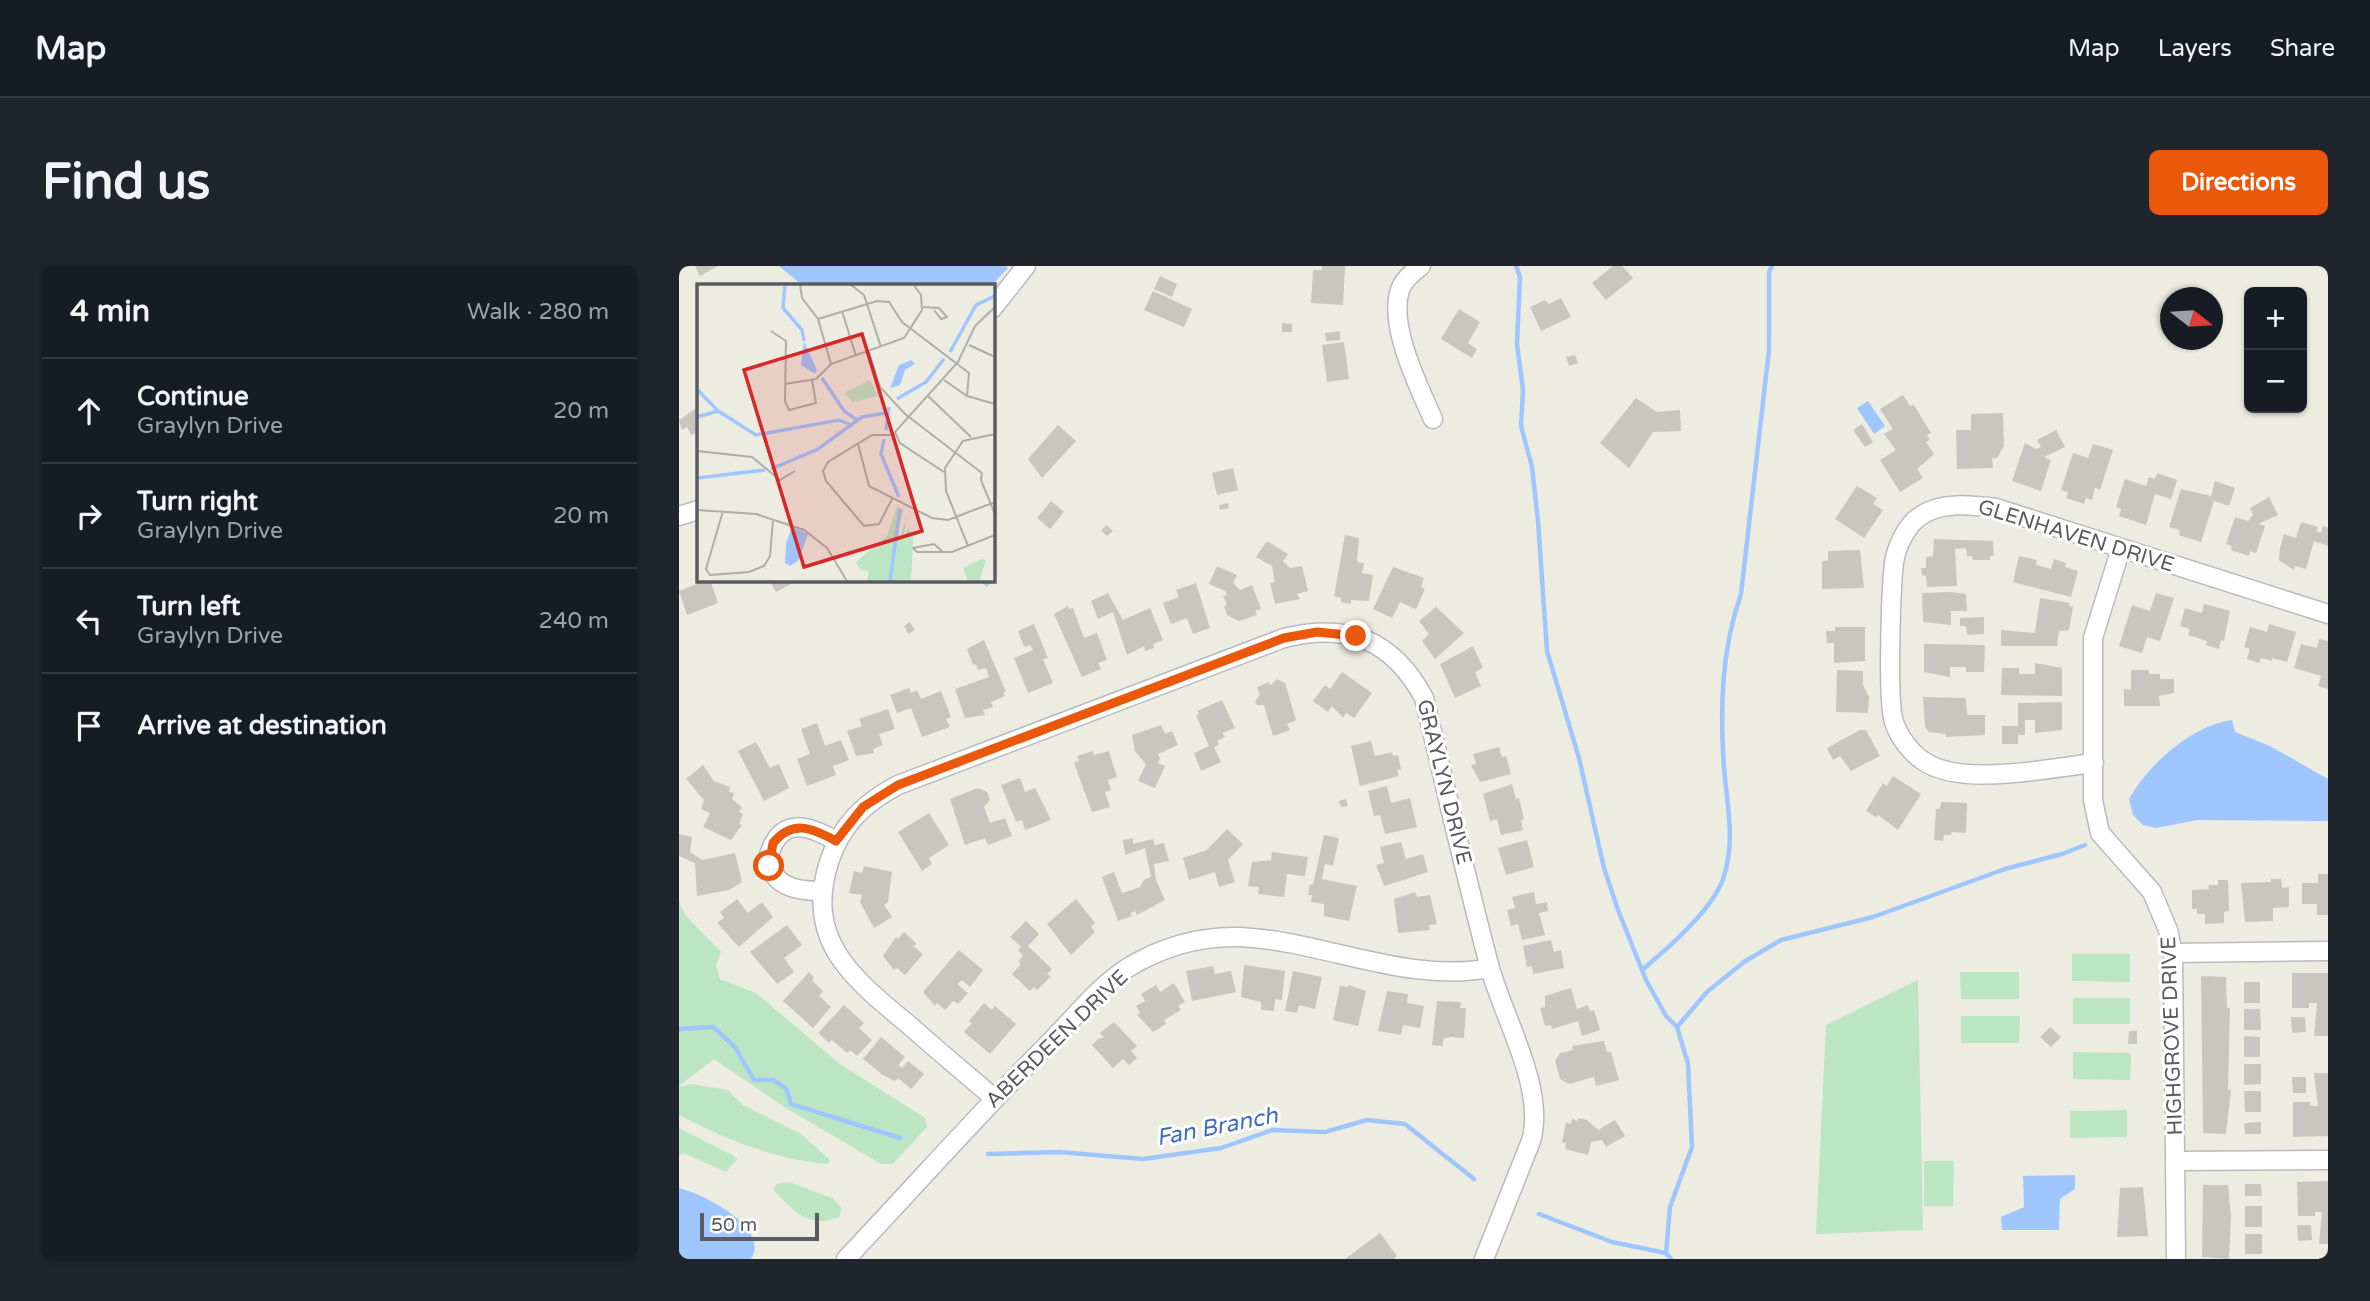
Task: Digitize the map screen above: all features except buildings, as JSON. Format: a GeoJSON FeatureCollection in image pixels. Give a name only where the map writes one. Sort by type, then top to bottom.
{"type":"FeatureCollection","features":[{"type":"Feature","properties":{"kind":"street"},"geometry":{"type":"LineString","coordinates":[[994,306],[1026,266]]}},
{"type":"Feature","properties":{"kind":"street"},"geometry":{"type":"LineString","coordinates":[[1421,266],[1399,289],[1398,315],[1404,346],[1433,419]]}},
{"type":"Feature","properties":{"kind":"street","name":"GLENHAVEN DRIVE"},"geometry":{"type":"LineString","coordinates":[[2094,763],[1955,774],[1922,761],[1907,745],[1894,722],[1894,561],[1903,537],[1919,517],[1966,504],[1996,508],[2328,614]]}},
{"type":"Feature","properties":{"kind":"street"},"geometry":{"type":"LineString","coordinates":[[679,516],[697,509]]}},
{"type":"Feature","properties":{"kind":"street","name":"HIGHGROVE DRIVE"},"geometry":{"type":"LineString","coordinates":[[2122,548],[2094,638],[2093,800],[2100,833],[2152,892],[2168,930],[2173,953],[2176,1259]]}},
{"type":"Feature","properties":{"kind":"street","name":"GRAYLYN DRIVE"},"geometry":{"type":"LineString","coordinates":[[994,1098],[852,976],[831,945],[821,911],[821,891],[836,841],[863,807],[898,785],[1284,638],[1317,632],[1369,640],[1399,661],[1424,698],[1490,968],[1529,1082],[1535,1127],[1484,1259]]}},
{"type":"Feature","properties":{"kind":"street"},"geometry":{"type":"LineString","coordinates":[[821,891],[786,887],[773,874],[769,855],[779,835],[797,827],[814,829],[836,841]]}},
{"type":"Feature","properties":{"kind":"street","name":"ABERDEEN DRIVE"},"geometry":{"type":"LineString","coordinates":[[845,1259],[994,1098],[1110,982],[1146,957],[1211,937],[1240,937],[1274,940],[1445,973],[1465,973],[1490,968]]}},
{"type":"Feature","properties":{"kind":"street"},"geometry":{"type":"LineString","coordinates":[[2173,953],[2328,951]]}},
{"type":"Feature","properties":{"kind":"street"},"geometry":{"type":"LineString","coordinates":[[2176,1161],[2328,1160]]}},
{"type":"Feature","properties":{"kind":"green space"},"geometry":{"type":"Polygon","coordinates":[[[679,902],[686,916],[721,952],[716,966],[720,979],[756,993],[840,1064],[925,1118],[927,1127],[893,1164],[881,1164],[786,1108],[714,1059],[679,1086],[679,902]]]}},
{"type":"Feature","properties":{"kind":"green space"},"geometry":{"type":"Polygon","coordinates":[[[2072,954],[2130,954],[2130,982],[2072,981],[2072,954]]]}},
{"type":"Feature","properties":{"kind":"green space"},"geometry":{"type":"Polygon","coordinates":[[[1960,972],[2019,972],[2019,999],[1961,999],[1960,972]]]}},
{"type":"Feature","properties":{"kind":"green space"},"geometry":{"type":"Polygon","coordinates":[[[1918,980],[1923,1230],[1816,1234],[1826,1025],[1918,980]]]}},
{"type":"Feature","properties":{"kind":"green space"},"geometry":{"type":"Polygon","coordinates":[[[2073,998],[2130,998],[2130,1024],[2073,1024],[2073,998]]]}},
{"type":"Feature","properties":{"kind":"green space"},"geometry":{"type":"Polygon","coordinates":[[[1961,1016],[2020,1016],[2019,1043],[1961,1043],[1961,1016]]]}},
{"type":"Feature","properties":{"kind":"green space"},"geometry":{"type":"Polygon","coordinates":[[[2073,1052],[2131,1053],[2130,1080],[2073,1079],[2073,1052]]]}},
{"type":"Feature","properties":{"kind":"green space"},"geometry":{"type":"Polygon","coordinates":[[[691,1084],[728,1090],[743,1105],[801,1134],[830,1160],[828,1164],[789,1158],[751,1147],[679,1115],[679,1087],[691,1084]]]}},
{"type":"Feature","properties":{"kind":"green space"},"geometry":{"type":"Polygon","coordinates":[[[2127,1110],[2127,1137],[2070,1138],[2070,1111],[2127,1110]]]}},
{"type":"Feature","properties":{"kind":"green space"},"geometry":{"type":"Polygon","coordinates":[[[679,1128],[737,1159],[726,1172],[686,1154],[679,1155],[679,1128]]]}},
{"type":"Feature","properties":{"kind":"green space"},"geometry":{"type":"Polygon","coordinates":[[[1924,1161],[1954,1161],[1953,1206],[1924,1206],[1924,1161]]]}},
{"type":"Feature","properties":{"kind":"green space"},"geometry":{"type":"Polygon","coordinates":[[[789,1182],[832,1198],[841,1207],[840,1216],[820,1221],[803,1216],[774,1190],[776,1184],[789,1182]]]}},
{"type":"Feature","properties":{"kind":"water"},"geometry":{"type":"Polygon","coordinates":[[[779,266],[1008,268],[993,284],[801,284],[779,266]]]}},
{"type":"Feature","properties":{"kind":"water"},"geometry":{"type":"Polygon","coordinates":[[[1868,401],[1885,426],[1874,434],[1857,408],[1868,401]]]}},
{"type":"Feature","properties":{"kind":"water"},"geometry":{"type":"Polygon","coordinates":[[[2232,720],[2235,732],[2270,746],[2328,779],[2328,821],[2198,820],[2156,828],[2143,825],[2133,815],[2129,799],[2159,760],[2187,738],[2217,723],[2232,720]]]}},
{"type":"Feature","properties":{"kind":"water"},"geometry":{"type":"Polygon","coordinates":[[[2075,1175],[2075,1189],[2060,1199],[2059,1230],[2002,1230],[2001,1217],[2024,1207],[2023,1176],[2075,1175]]]}},
{"type":"Feature","properties":{"kind":"water"},"geometry":{"type":"Polygon","coordinates":[[[679,1188],[704,1197],[744,1224],[755,1247],[751,1259],[679,1259],[679,1188]]]}},
{"type":"Feature","properties":{"kind":"waterway"},"geometry":{"type":"LineString","coordinates":[[1516,266],[1520,277],[1517,344],[1523,390],[1521,426],[1532,467],[1547,651],[1579,758],[1604,868],[1618,910],[1646,980],[1666,1016],[1677,1027],[1688,1064],[1692,1147],[1670,1207],[1666,1253]]}},
{"type":"Feature","properties":{"kind":"waterway"},"geometry":{"type":"LineString","coordinates":[[1642,970],[1699,916],[1718,891],[1727,865],[1730,838],[1723,746],[1723,680],[1729,637],[1741,594],[1769,350],[1769,272],[1772,266]]}},
{"type":"Feature","properties":{"kind":"waterway"},"geometry":{"type":"LineString","coordinates":[[1677,1027],[1707,992],[1744,962],[1781,940],[1873,917],[2005,869],[2085,845]]}},
{"type":"Feature","properties":{"kind":"waterway","name":"Fan Branch"},"geometry":{"type":"LineString","coordinates":[[679,1029],[713,1027],[735,1047],[754,1080],[773,1080],[786,1088],[791,1104],[900,1138]]}},
{"type":"Feature","properties":{"kind":"waterway","name":"Fan Branch"},"geometry":{"type":"LineString","coordinates":[[988,1154],[1059,1152],[1143,1159],[1221,1148],[1272,1130],[1325,1132],[1367,1120],[1405,1124],[1474,1179]]}},
{"type":"Feature","properties":{"kind":"waterway","name":"Fan Branch"},"geometry":{"type":"LineString","coordinates":[[1539,1214],[1612,1242],[1666,1253],[1671,1259]]}},
{"type":"Feature","properties":{"kind":"route"},"geometry":{"type":"LineString","coordinates":[[769,866],[769,855],[779,835],[797,827],[806,827],[836,841],[848,822],[863,807],[898,785],[1284,638],[1317,632],[1356,636]]}}]}
